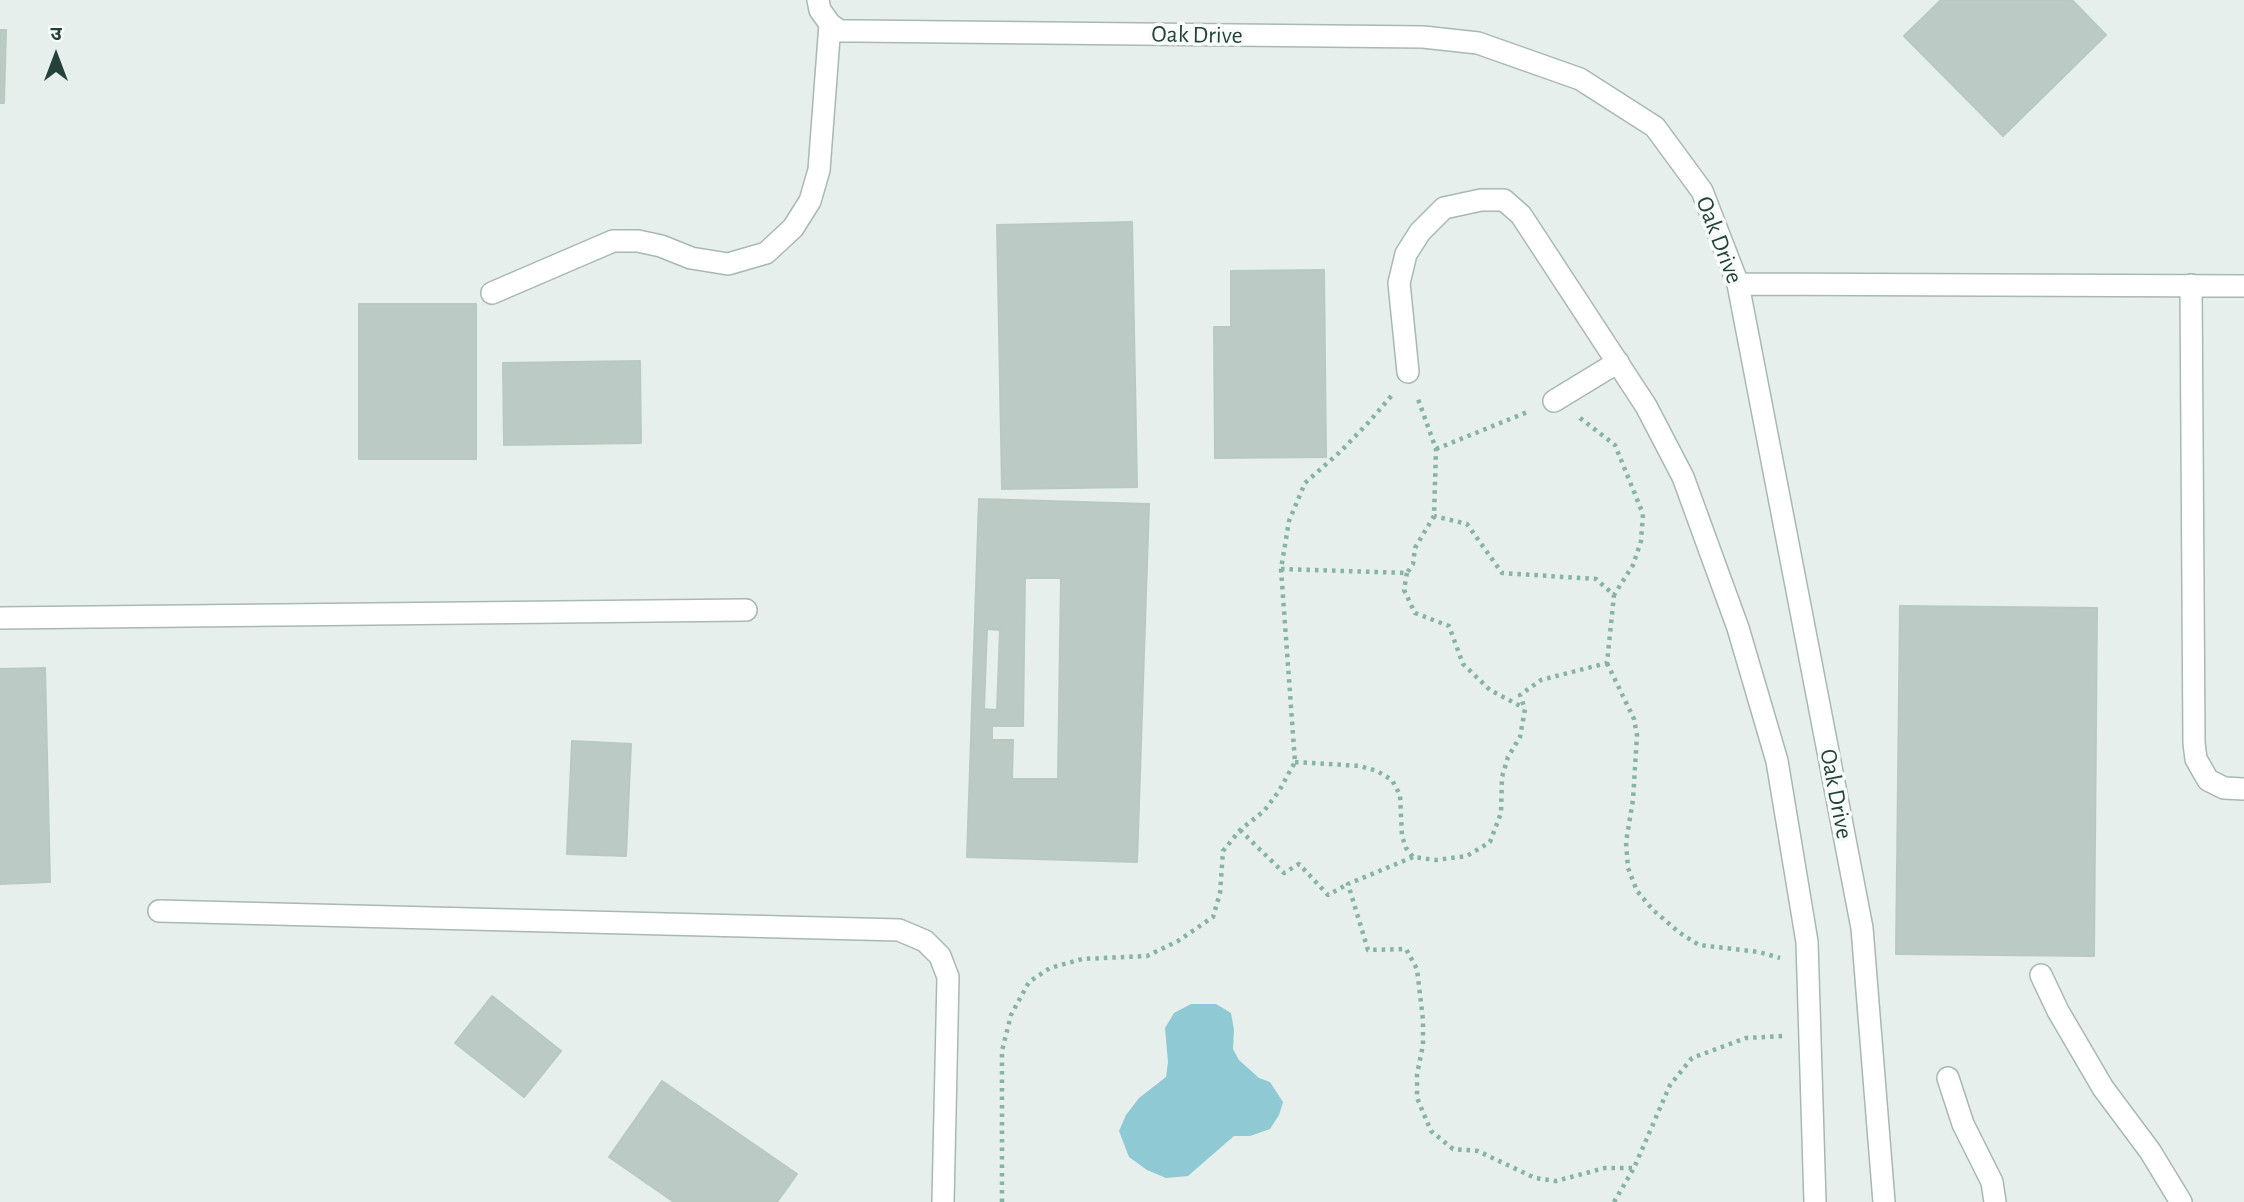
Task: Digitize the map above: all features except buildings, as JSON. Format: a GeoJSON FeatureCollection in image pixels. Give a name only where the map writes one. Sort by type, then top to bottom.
{"type":"FeatureCollection","features":[{"type":"Feature","properties":{"kind":"street"},"geometry":{"type":"LineString","coordinates":[[492,293],[613,241],[638,241],[661,246],[691,258],[728,264],[766,253],[793,228],[810,201],[819,170],[830,24],[820,10],[818,0]]}},
{"type":"Feature","properties":{"kind":"street","name":"Oak Drive"},"geometry":{"type":"LineString","coordinates":[[830,24],[840,31],[1423,37],[1478,43],[1580,79],[1655,127],[1702,191],[1738,284],[1862,929],[1884,1202]]}},
{"type":"Feature","properties":{"kind":"street"},"geometry":{"type":"LineString","coordinates":[[1408,372],[1399,283],[1406,254],[1420,232],[1444,208],[1481,200],[1504,200],[1521,215],[1618,362],[1646,406],[1683,477],[1738,628],[1777,761],[1807,942],[1815,1202]]}},
{"type":"Feature","properties":{"kind":"street"},"geometry":{"type":"LineString","coordinates":[[1738,284],[2244,286]]}},
{"type":"Feature","properties":{"kind":"street"},"geometry":{"type":"LineString","coordinates":[[2191,285],[2194,743],[2196,759],[2208,780],[2224,788],[2244,789]]}},
{"type":"Feature","properties":{"kind":"street"},"geometry":{"type":"LineString","coordinates":[[1554,401],[1618,362]]}},
{"type":"Feature","properties":{"kind":"street"},"geometry":{"type":"LineString","coordinates":[[0,618],[746,610]]}},
{"type":"Feature","properties":{"kind":"street"},"geometry":{"type":"LineString","coordinates":[[159,911],[899,930],[925,941],[940,956],[948,977],[943,1202]]}},
{"type":"Feature","properties":{"kind":"street"},"geometry":{"type":"LineString","coordinates":[[2041,975],[2058,1011],[2103,1088],[2150,1151],[2181,1202]]}},
{"type":"Feature","properties":{"kind":"street"},"geometry":{"type":"LineString","coordinates":[[1948,1078],[1963,1124],[1992,1182],[1995,1202]]}},
{"type":"Feature","properties":{"kind":"path"},"geometry":{"type":"LineString","coordinates":[[1408,372],[1436,449],[1434,516],[1415,548],[1413,564],[1407,573],[1404,590],[1415,613],[1448,626],[1463,664],[1490,691],[1525,709]]}},
{"type":"Feature","properties":{"kind":"path"},"geometry":{"type":"LineString","coordinates":[[1002,1202],[1002,1051],[1011,1015],[1029,982],[1050,968],[1082,960],[1147,956],[1178,941],[1213,917],[1220,893],[1223,851],[1240,830],[1264,811],[1295,762],[1281,569],[1289,520],[1305,483],[1368,423],[1408,372]]}},
{"type":"Feature","properties":{"kind":"path"},"geometry":{"type":"LineString","coordinates":[[1436,449],[1554,401],[1615,445],[1643,514],[1641,541],[1633,565],[1614,595],[1607,663],[1634,719],[1637,735],[1633,800],[1626,842],[1628,868],[1637,891],[1653,910],[1699,945],[1759,952],[1788,961]]}},
{"type":"Feature","properties":{"kind":"path"},"geometry":{"type":"LineString","coordinates":[[1434,516],[1467,524],[1502,573],[1595,579],[1614,595]]}},
{"type":"Feature","properties":{"kind":"path"},"geometry":{"type":"LineString","coordinates":[[1281,569],[1407,573]]}},
{"type":"Feature","properties":{"kind":"path"},"geometry":{"type":"LineString","coordinates":[[1240,830],[1284,873],[1299,863],[1328,895],[1348,884],[1413,858],[1436,860],[1467,856],[1490,842],[1501,813],[1502,777],[1508,757],[1520,737],[1525,709],[1520,695],[1541,680],[1607,663]]}},
{"type":"Feature","properties":{"kind":"path"},"geometry":{"type":"LineString","coordinates":[[1295,762],[1360,766],[1377,771],[1392,780],[1400,795],[1402,836],[1413,858]]}},
{"type":"Feature","properties":{"kind":"path"},"geometry":{"type":"LineString","coordinates":[[1348,884],[1368,950],[1406,949],[1417,969],[1423,1020],[1417,1098],[1431,1131],[1453,1149],[1478,1151],[1535,1178],[1556,1181],[1605,1168],[1634,1168]]}},
{"type":"Feature","properties":{"kind":"path"},"geometry":{"type":"LineString","coordinates":[[1614,1202],[1634,1168],[1670,1085],[1692,1058],[1746,1038],[1792,1035]]}},
{"type":"Feature","properties":{"kind":"water"},"geometry":{"type":"Polygon","coordinates":[[[1191,1004],[1216,1004],[1231,1013],[1233,1049],[1239,1060],[1259,1078],[1270,1082],[1283,1102],[1270,1129],[1250,1136],[1234,1136],[1188,1176],[1166,1178],[1147,1170],[1129,1157],[1119,1131],[1126,1115],[1139,1098],[1166,1077],[1168,1062],[1165,1028],[1174,1013],[1191,1004]]]}}]}
